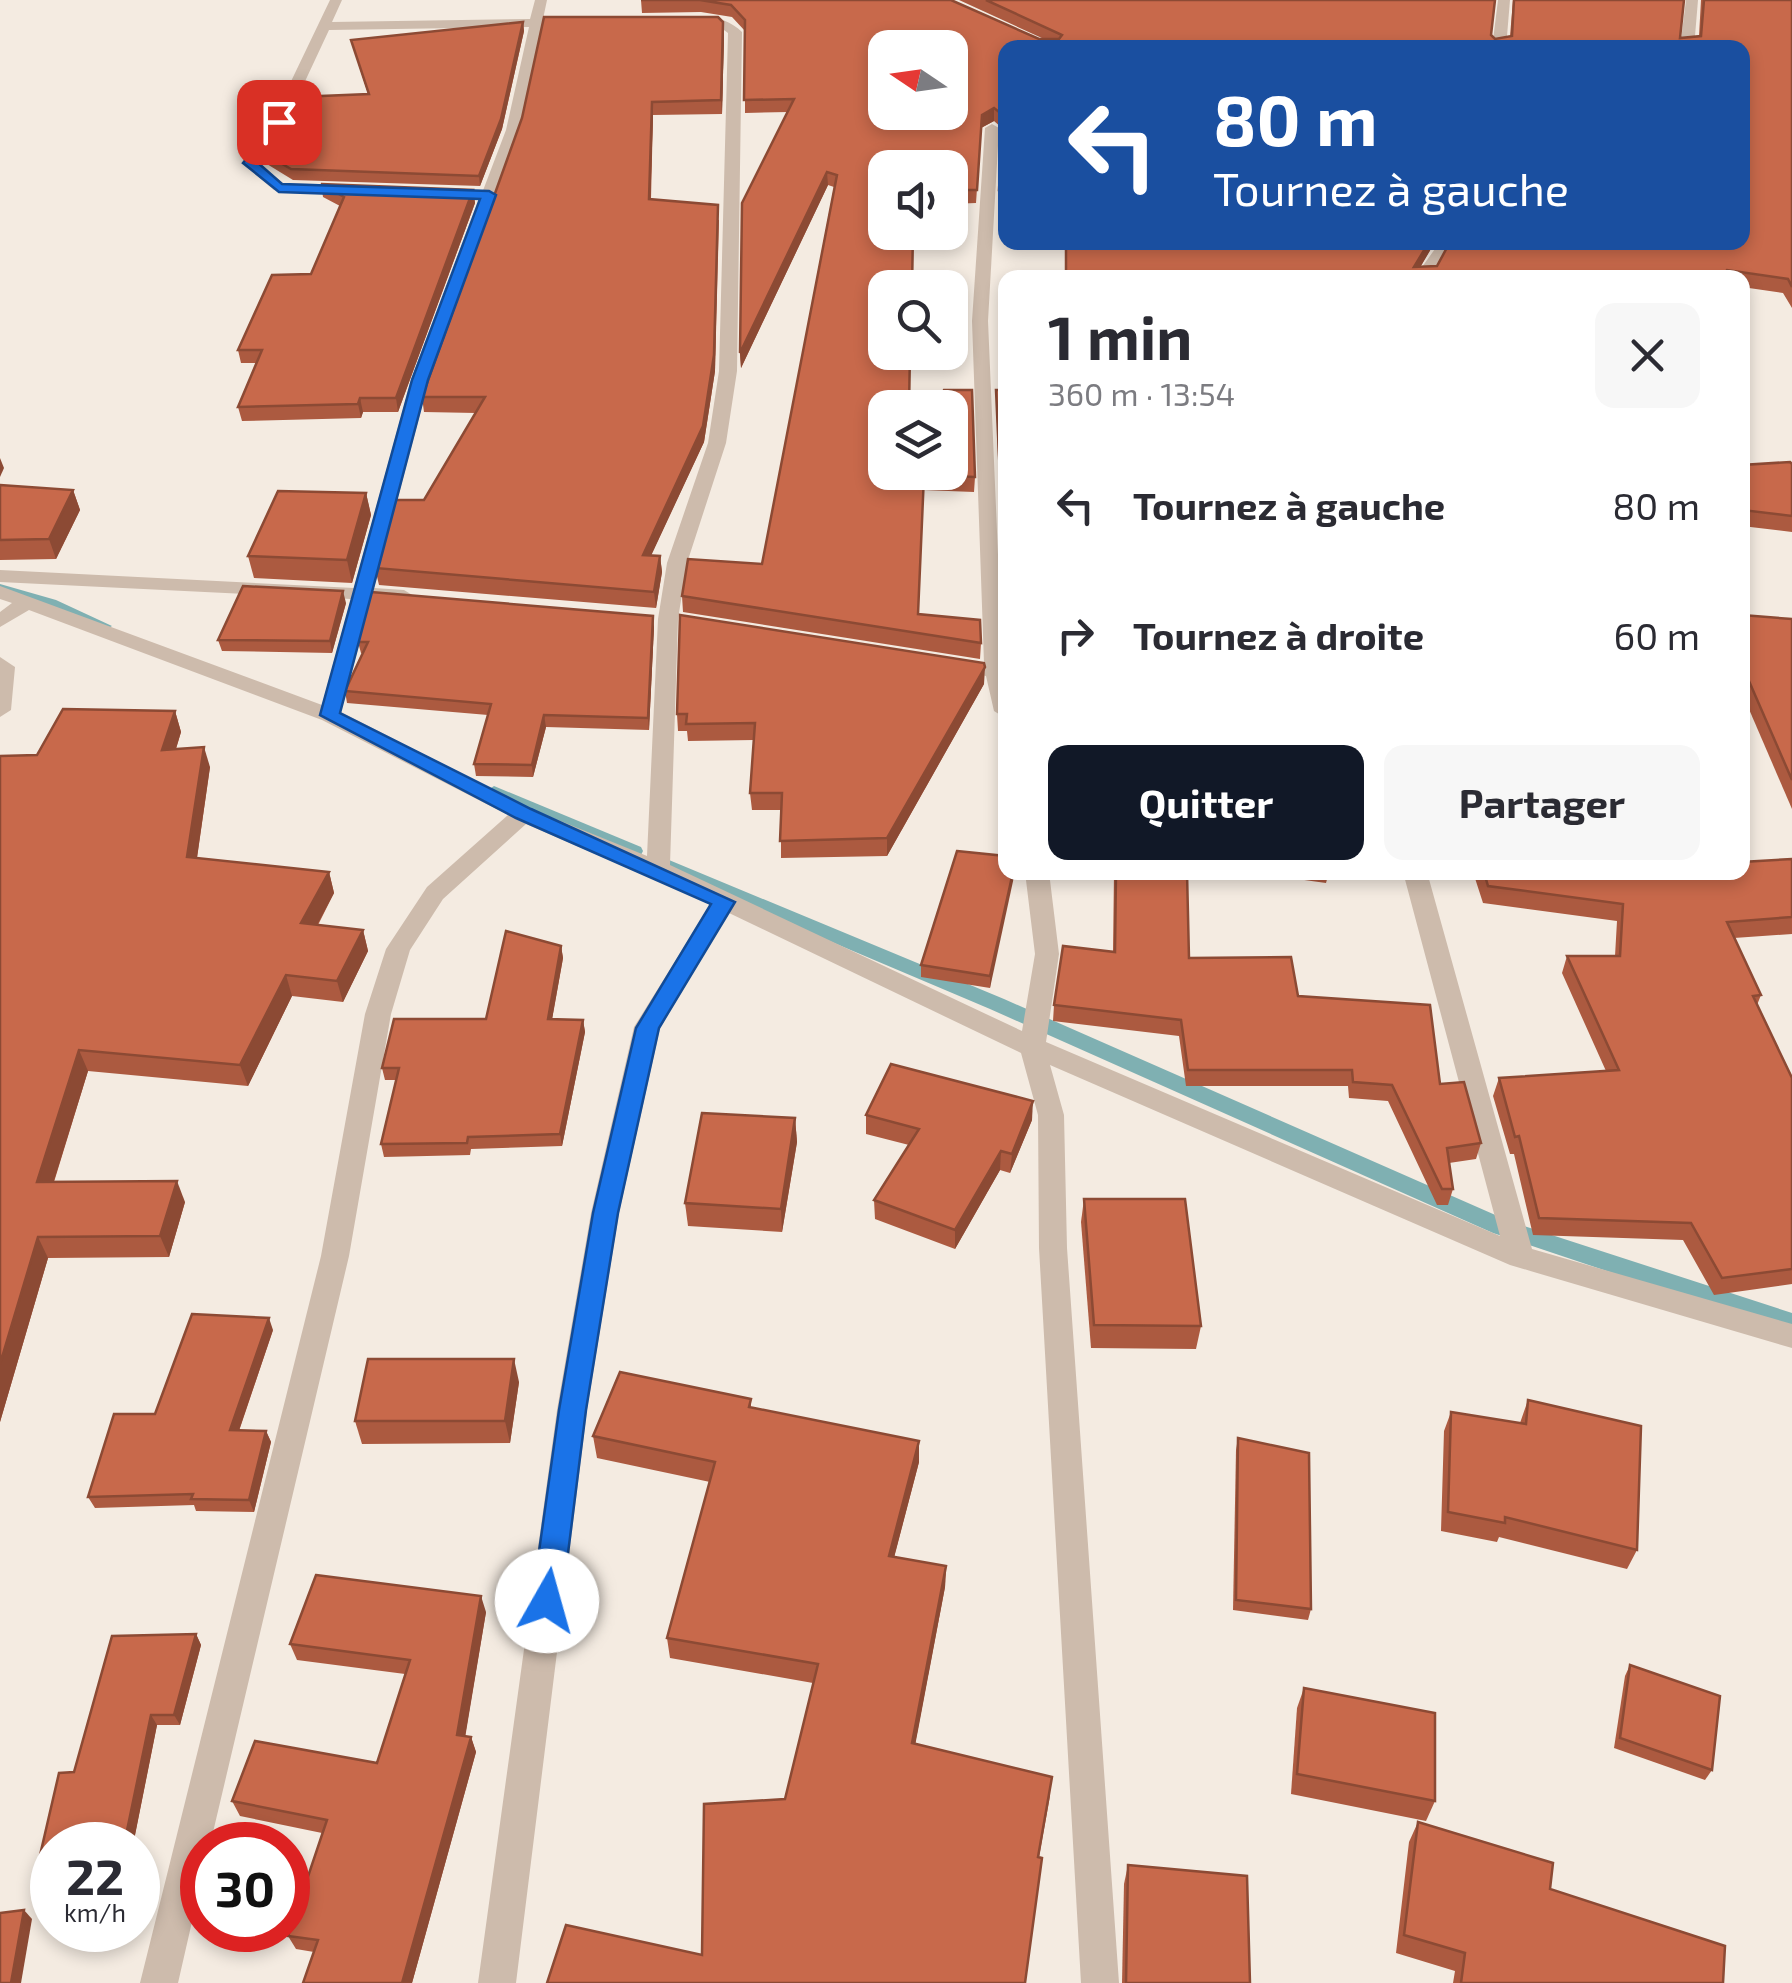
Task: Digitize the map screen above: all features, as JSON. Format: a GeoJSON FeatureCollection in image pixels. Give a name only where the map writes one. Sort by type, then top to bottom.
{"type":"FeatureCollection","features":[{"type":"Feature","properties":{"kind":"street"},"geometry":{"type":"LineString","coordinates":[[336,0],[279,122],[249,163],[279,188],[374,191]]}},
{"type":"Feature","properties":{"kind":"street"},"geometry":{"type":"LineString","coordinates":[[330,715],[420,380],[479,195],[513,130],[534,22],[542,0]]}},
{"type":"Feature","properties":{"kind":"street"},"geometry":{"type":"LineString","coordinates":[[1500,40],[1504,0]]}},
{"type":"Feature","properties":{"kind":"street"},"geometry":{"type":"LineString","coordinates":[[1688,40],[1692,0]]}},
{"type":"Feature","properties":{"kind":"street"},"geometry":{"type":"LineString","coordinates":[[658,869],[668,619],[677,563],[717,443],[728,371],[735,32],[724,23],[682,20]]}},
{"type":"Feature","properties":{"kind":"street"},"geometry":{"type":"LineString","coordinates":[[326,26],[590,22]]}},
{"type":"Feature","properties":{"kind":"street"},"geometry":{"type":"LineString","coordinates":[[992,128],[980,321],[994,671],[998,686]]}},
{"type":"Feature","properties":{"kind":"street"},"geometry":{"type":"LineString","coordinates":[[0,576],[420,598]]}},
{"type":"Feature","properties":{"kind":"street"},"geometry":{"type":"LineString","coordinates":[[0,592],[330,715],[524,814],[658,869],[1032,1047],[1520,1257],[1792,1336]]}},
{"type":"Feature","properties":{"kind":"street"},"geometry":{"type":"LineString","coordinates":[[0,621],[26,603]]}},
{"type":"Feature","properties":{"kind":"street"},"geometry":{"type":"LineString","coordinates":[[937,662],[994,671]]}},
{"type":"Feature","properties":{"kind":"street"},"geometry":{"type":"LineString","coordinates":[[0,664],[5,667],[0,710]]}},
{"type":"Feature","properties":{"kind":"street"},"geometry":{"type":"LineString","coordinates":[[159,1983],[334,1256],[378,1014],[398,949],[435,893],[524,814]]}},
{"type":"Feature","properties":{"kind":"street"},"geometry":{"type":"LineString","coordinates":[[1038,880],[1047,954],[1032,1047],[1052,1115],[1054,1248],[1100,1983]]}},
{"type":"Feature","properties":{"kind":"street"},"geometry":{"type":"LineString","coordinates":[[1417,880],[1520,1257]]}},
{"type":"Feature","properties":{"kind":"street"},"geometry":{"type":"LineString","coordinates":[[497,1983],[572,1410],[606,1213],[648,1028],[724,902]]}},
{"type":"Feature","properties":{"kind":"building"},"geometry":{"type":"Polygon","coordinates":[[[700,0],[951,0],[1039,39],[1059,39],[1062,35],[986,0],[1495,0],[1491,35],[1495,39],[1512,36],[1514,0],[1684,0],[1680,38],[1701,36],[1704,0],[1792,0],[1792,287],[1788,279],[1750,273],[1750,270],[1066,270],[1066,250],[1424,250],[1414,267],[1437,266],[1446,250],[1750,250],[1750,40],[998,40],[998,111],[994,108],[982,115],[977,190],[968,190],[968,150],[868,150],[868,250],[913,250],[912,270],[868,270],[868,370],[910,370],[909,390],[868,390],[868,490],[923,490],[918,614],[980,620],[981,643],[682,596],[688,559],[762,564],[837,175],[827,172],[740,353],[742,203],[794,99],[744,100],[745,20],[731,5],[700,0]]]}},
{"type":"Feature","properties":{"kind":"building"},"geometry":{"type":"Polygon","coordinates":[[[544,17],[718,17],[723,22],[721,100],[652,102],[649,199],[718,205],[714,355],[703,426],[643,555],[660,556],[654,592],[375,568],[394,500],[424,500],[485,397],[422,397],[522,118],[544,17]]]}},
{"type":"Feature","properties":{"kind":"building"},"geometry":{"type":"Polygon","coordinates":[[[523,22],[501,119],[479,176],[291,169],[260,151],[278,127],[291,127],[297,97],[369,94],[351,40],[523,22]]]}},
{"type":"Feature","properties":{"kind":"building"},"geometry":{"type":"Polygon","coordinates":[[[321,184],[473,190],[396,398],[360,398],[358,404],[238,407],[262,350],[238,350],[272,275],[311,274],[344,197],[321,184]]]}},
{"type":"Feature","properties":{"kind":"building"},"geometry":{"type":"Polygon","coordinates":[[[968,390],[972,390],[975,477],[968,477],[968,390]]]}},
{"type":"Feature","properties":{"kind":"building"},"geometry":{"type":"Polygon","coordinates":[[[1750,464],[1792,464],[1792,516],[1750,511],[1750,464]]]}},
{"type":"Feature","properties":{"kind":"building"},"geometry":{"type":"Polygon","coordinates":[[[0,485],[73,490],[49,539],[0,540],[0,485]]]}},
{"type":"Feature","properties":{"kind":"building"},"geometry":{"type":"Polygon","coordinates":[[[278,491],[366,493],[347,560],[248,556],[278,491]]]}},
{"type":"Feature","properties":{"kind":"building"},"geometry":{"type":"Polygon","coordinates":[[[243,586],[343,591],[330,641],[218,640],[243,586]]]}},
{"type":"Feature","properties":{"kind":"building"},"geometry":{"type":"Polygon","coordinates":[[[371,592],[653,616],[648,718],[544,715],[532,765],[474,764],[491,704],[345,691],[368,642],[358,642],[371,592]]]}},
{"type":"Feature","properties":{"kind":"building"},"geometry":{"type":"Polygon","coordinates":[[[680,615],[984,663],[985,667],[887,838],[780,841],[782,793],[750,793],[755,723],[686,724],[687,714],[677,714],[680,615]]]}},
{"type":"Feature","properties":{"kind":"building"},"geometry":{"type":"Polygon","coordinates":[[[1750,616],[1792,619],[1792,780],[1750,683],[1750,616]]]}},
{"type":"Feature","properties":{"kind":"building"},"geometry":{"type":"Polygon","coordinates":[[[63,709],[175,711],[162,750],[204,747],[187,857],[329,872],[301,923],[363,930],[337,981],[286,975],[240,1065],[79,1050],[37,1182],[177,1181],[160,1236],[38,1237],[0,1364],[0,756],[37,755],[63,709]]]}},
{"type":"Feature","properties":{"kind":"building"},"geometry":{"type":"Polygon","coordinates":[[[957,851],[998,855],[998,880],[1011,880],[990,976],[921,965],[957,851]]]}},
{"type":"Feature","properties":{"kind":"building"},"geometry":{"type":"Polygon","coordinates":[[[1792,859],[1792,917],[1727,922],[1761,995],[1753,996],[1792,1078],[1792,1269],[1722,1278],[1691,1223],[1539,1218],[1519,1136],[1515,1137],[1499,1078],[1619,1070],[1567,956],[1620,956],[1623,904],[1488,886],[1486,880],[1750,880],[1750,862],[1792,859]]]}},
{"type":"Feature","properties":{"kind":"building"},"geometry":{"type":"Polygon","coordinates":[[[1116,880],[1187,880],[1189,958],[1291,957],[1298,996],[1430,1005],[1440,1084],[1464,1082],[1481,1143],[1447,1148],[1453,1189],[1442,1189],[1392,1085],[1353,1082],[1352,1070],[1188,1070],[1181,1020],[1054,1005],[1063,946],[1115,952],[1116,880]]]}},
{"type":"Feature","properties":{"kind":"building"},"geometry":{"type":"Polygon","coordinates":[[[506,931],[561,946],[548,1019],[583,1020],[560,1134],[468,1137],[467,1143],[381,1144],[399,1068],[382,1068],[394,1019],[486,1019],[506,931]]]}},
{"type":"Feature","properties":{"kind":"building"},"geometry":{"type":"Polygon","coordinates":[[[891,1064],[1033,1101],[1012,1154],[1001,1151],[955,1230],[874,1200],[919,1129],[866,1115],[891,1064]]]}},
{"type":"Feature","properties":{"kind":"building"},"geometry":{"type":"Polygon","coordinates":[[[702,1113],[795,1118],[781,1209],[685,1203],[702,1113]]]}},
{"type":"Feature","properties":{"kind":"building"},"geometry":{"type":"Polygon","coordinates":[[[1084,1199],[1185,1199],[1201,1326],[1094,1325],[1084,1199]]]}},
{"type":"Feature","properties":{"kind":"building"},"geometry":{"type":"Polygon","coordinates":[[[192,1314],[269,1318],[230,1430],[266,1431],[249,1500],[191,1499],[193,1494],[88,1497],[114,1414],[155,1414],[192,1314]]]}},
{"type":"Feature","properties":{"kind":"building"},"geometry":{"type":"Polygon","coordinates":[[[368,1359],[514,1359],[505,1421],[355,1421],[368,1359]]]}},
{"type":"Feature","properties":{"kind":"building"},"geometry":{"type":"Polygon","coordinates":[[[620,1372],[751,1399],[749,1407],[919,1441],[889,1556],[946,1566],[912,1743],[1052,1777],[1038,1857],[1042,1858],[1025,1983],[547,1983],[566,1925],[702,1955],[704,1804],[785,1799],[818,1664],[667,1638],[715,1462],[593,1436],[620,1372]]]}},
{"type":"Feature","properties":{"kind":"building"},"geometry":{"type":"Polygon","coordinates":[[[1528,1400],[1641,1426],[1637,1550],[1505,1517],[1505,1523],[1448,1512],[1451,1412],[1526,1424],[1528,1400]]]}},
{"type":"Feature","properties":{"kind":"building"},"geometry":{"type":"Polygon","coordinates":[[[1238,1438],[1309,1453],[1311,1609],[1236,1600],[1238,1438]]]}},
{"type":"Feature","properties":{"kind":"building"},"geometry":{"type":"Polygon","coordinates":[[[316,1575],[481,1596],[457,1735],[471,1737],[402,1983],[303,1983],[318,1940],[310,1939],[310,1871],[327,1820],[232,1801],[255,1741],[377,1763],[410,1660],[290,1644],[316,1575]]]}},
{"type":"Feature","properties":{"kind":"building"},"geometry":{"type":"Polygon","coordinates":[[[196,1634],[174,1715],[151,1715],[129,1822],[48,1822],[59,1773],[74,1772],[112,1636],[196,1634]]]}},
{"type":"Feature","properties":{"kind":"building"},"geometry":{"type":"Polygon","coordinates":[[[1630,1665],[1720,1696],[1712,1770],[1620,1738],[1630,1665]]]}},
{"type":"Feature","properties":{"kind":"building"},"geometry":{"type":"Polygon","coordinates":[[[1304,1688],[1435,1713],[1435,1801],[1297,1774],[1304,1688]]]}},
{"type":"Feature","properties":{"kind":"building"},"geometry":{"type":"Polygon","coordinates":[[[1418,1822],[1553,1863],[1550,1889],[1725,1946],[1723,1983],[1461,1983],[1465,1953],[1404,1935],[1418,1822]]]}},
{"type":"Feature","properties":{"kind":"building"},"geometry":{"type":"Polygon","coordinates":[[[1128,1865],[1247,1876],[1250,1983],[1126,1983],[1128,1865]]]}},
{"type":"Feature","properties":{"kind":"building"},"geometry":{"type":"Polygon","coordinates":[[[24,1910],[11,1983],[0,1983],[0,1913],[24,1910]]]}},
{"type":"Feature","properties":{"kind":"waterway"},"geometry":{"type":"LineString","coordinates":[[0,589],[50,603],[104,626]]}},
{"type":"Feature","properties":{"kind":"waterway"},"geometry":{"type":"LineString","coordinates":[[494,792],[634,851]]}},
{"type":"Feature","properties":{"kind":"waterway"},"geometry":{"type":"LineString","coordinates":[[669,866],[997,1004],[1501,1227],[1792,1323]]}},
{"type":"Feature","properties":{"kind":"route"},"geometry":{"type":"LineString","coordinates":[[279,122],[249,163],[279,188],[489,195],[420,380],[330,715],[524,814],[658,869],[724,902],[648,1028],[606,1213],[572,1410],[547,1601]]}}]}
